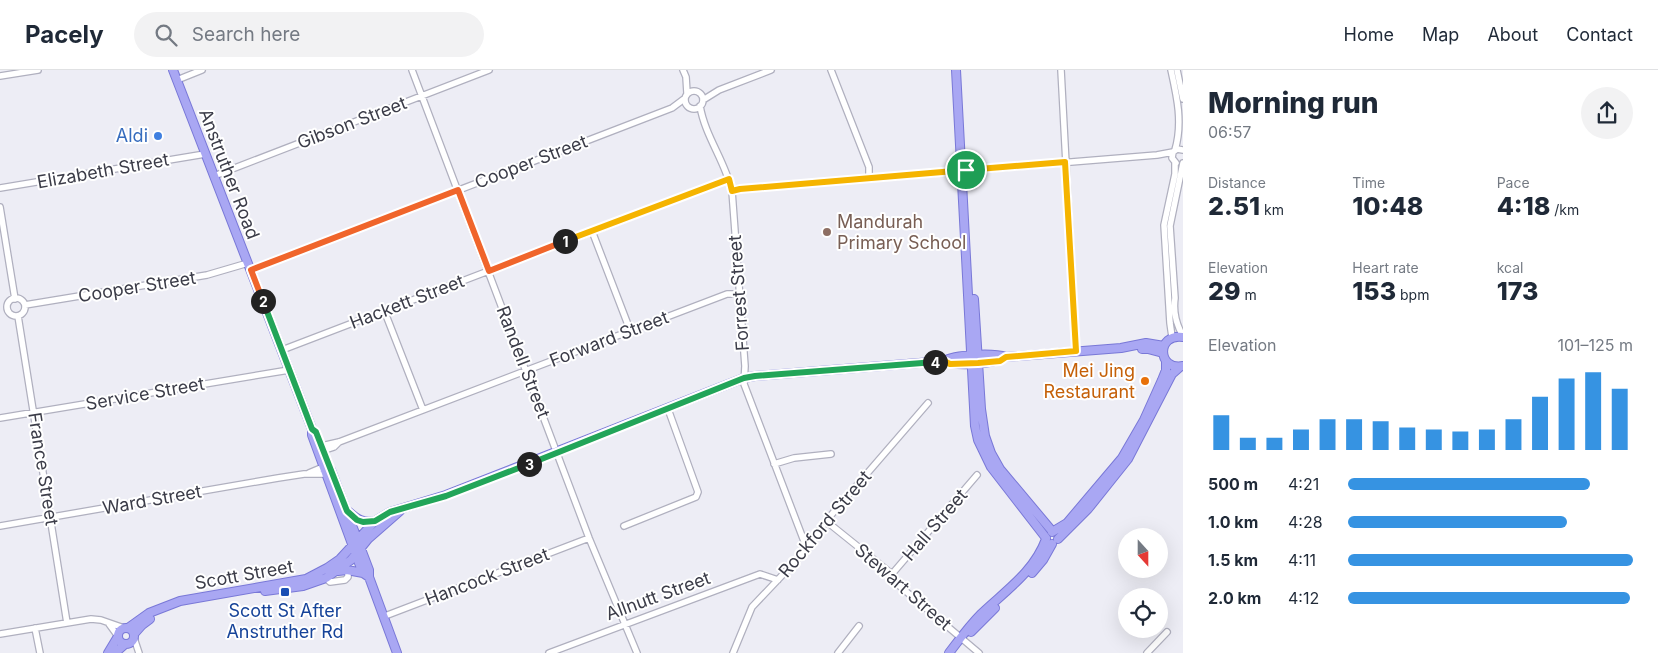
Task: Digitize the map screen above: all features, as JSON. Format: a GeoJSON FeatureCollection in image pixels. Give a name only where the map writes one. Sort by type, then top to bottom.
{"type":"FeatureCollection","features":[{"type":"Feature","properties":{"kind":"main road","name":"Anstruther Road"},"geometry":{"type":"LineString","coordinates":[[173,70],[312,429],[316,432],[320,449],[358,551],[369,570],[366,575],[384,616],[397,653]]}},
{"type":"Feature","properties":{"kind":"main road"},"geometry":{"type":"LineString","coordinates":[[956,70],[964,170]]}},
{"type":"Feature","properties":{"kind":"main road"},"geometry":{"type":"LineString","coordinates":[[961,70],[964,170],[978,440],[990,467],[1050,540]]}},
{"type":"Feature","properties":{"kind":"main road"},"geometry":{"type":"LineString","coordinates":[[1050,540],[1047,534],[1067,523],[1122,458],[1144,420],[1162,380],[1166,370],[1164,353],[1172,337],[1183,337]]}},
{"type":"Feature","properties":{"kind":"main road"},"geometry":{"type":"LineString","coordinates":[[347,511],[357,520],[363,522],[375,521],[390,512],[446,496],[744,378],[944,361],[949,358],[1000,361],[1006,357],[1120,348],[1148,349],[1164,353],[1170,365],[1181,367]]}},
{"type":"Feature","properties":{"kind":"main road"},"geometry":{"type":"LineString","coordinates":[[949,653],[1040,564],[1050,540],[1088,509],[1128,459],[1172,374],[1181,367]]}},
{"type":"Feature","properties":{"kind":"main road"},"geometry":{"type":"LineString","coordinates":[[977,409],[991,453],[1000,469],[1052,532]]}},
{"type":"Feature","properties":{"kind":"main road","name":"Anstruther Road"},"geometry":{"type":"LineString","coordinates":[[328,470],[347,511],[355,542]]}},
{"type":"Feature","properties":{"kind":"main road","name":"Scott Street"},"geometry":{"type":"LineString","coordinates":[[130,632],[150,618],[176,607],[303,586],[326,578],[338,571],[370,537],[401,510]]}},
{"type":"Feature","properties":{"kind":"main road","name":"Scott Street"},"geometry":{"type":"LineString","coordinates":[[130,632],[149,613],[180,601],[306,579],[327,568],[340,558],[375,521]]}},
{"type":"Feature","properties":{"kind":"main road"},"geometry":{"type":"LineString","coordinates":[[338,571],[353,570],[366,575]]}},
{"type":"Feature","properties":{"kind":"main road"},"geometry":{"type":"LineString","coordinates":[[108,653],[120,630],[130,632],[130,644],[125,645],[115,653]]}},
{"type":"Feature","properties":{"kind":"main road"},"geometry":{"type":"LineString","coordinates":[[117,636],[120,642],[125,645]]}},
{"type":"Feature","properties":{"kind":"main road"},"geometry":{"type":"LineString","coordinates":[[954,653],[963,639]]}},
{"type":"Feature","properties":{"kind":"street"},"geometry":{"type":"LineString","coordinates":[[0,76],[38,70]]}},
{"type":"Feature","properties":{"kind":"street"},"geometry":{"type":"LineString","coordinates":[[177,80],[202,70]]}},
{"type":"Feature","properties":{"kind":"street","name":"Randell Street"},"geometry":{"type":"LineString","coordinates":[[412,70],[588,538],[637,653]]}},
{"type":"Feature","properties":{"kind":"street","name":"Gibson Street"},"geometry":{"type":"LineString","coordinates":[[214,176],[489,70]]}},
{"type":"Feature","properties":{"kind":"street"},"geometry":{"type":"LineString","coordinates":[[683,70],[686,77],[699,92],[702,103]]}},
{"type":"Feature","properties":{"kind":"street"},"geometry":{"type":"LineString","coordinates":[[687,93],[692,90],[699,92],[719,90],[771,70]]}},
{"type":"Feature","properties":{"kind":"street"},"geometry":{"type":"LineString","coordinates":[[831,70],[868,167],[869,178]]}},
{"type":"Feature","properties":{"kind":"street"},"geometry":{"type":"LineString","coordinates":[[1061,70],[1076,351]]}},
{"type":"Feature","properties":{"kind":"street"},"geometry":{"type":"LineString","coordinates":[[1171,70],[1180,116],[1180,132],[1174,155],[1175,174],[1164,224],[1172,337]]}},
{"type":"Feature","properties":{"kind":"street"},"geometry":{"type":"LineString","coordinates":[[1177,70],[1183,99]]}},
{"type":"Feature","properties":{"kind":"street"},"geometry":{"type":"LineString","coordinates":[[686,77],[687,93],[684,100],[691,108],[702,103],[719,90]]}},
{"type":"Feature","properties":{"kind":"street","name":"Cooper Street"},"geometry":{"type":"LineString","coordinates":[[25,305],[249,267],[672,108],[684,100]]}},
{"type":"Feature","properties":{"kind":"street","name":"Forrest Street"},"geometry":{"type":"LineString","coordinates":[[702,103],[703,121]]}},
{"type":"Feature","properties":{"kind":"street","name":"Cooper Street"},"geometry":{"type":"LineString","coordinates":[[672,108],[691,108]]}},
{"type":"Feature","properties":{"kind":"street","name":"Forrest Street"},"geometry":{"type":"LineString","coordinates":[[691,108],[703,121],[729,179],[732,191],[746,390],[807,549]]}},
{"type":"Feature","properties":{"kind":"street"},"geometry":{"type":"LineString","coordinates":[[1174,155],[1179,149],[1183,150]]}},
{"type":"Feature","properties":{"kind":"street","name":"Elizabeth Street"},"geometry":{"type":"LineString","coordinates":[[0,188],[205,154]]}},
{"type":"Feature","properties":{"kind":"street"},"geometry":{"type":"LineString","coordinates":[[732,191],[964,170],[1174,155]]}},
{"type":"Feature","properties":{"kind":"street"},"geometry":{"type":"LineString","coordinates":[[1174,155],[1179,163],[1183,162],[1170,226],[1174,307],[1176,320],[1183,337]]}},
{"type":"Feature","properties":{"kind":"street","name":"Hackett Street"},"geometry":{"type":"LineString","coordinates":[[282,350],[729,179]]}},
{"type":"Feature","properties":{"kind":"street"},"geometry":{"type":"LineString","coordinates":[[0,207],[15,299]]}},
{"type":"Feature","properties":{"kind":"street"},"geometry":{"type":"LineString","coordinates":[[592,231],[630,330]]}},
{"type":"Feature","properties":{"kind":"street","name":"Forward Street"},"geometry":{"type":"LineString","coordinates":[[320,449],[630,330],[728,294],[739,294]]}},
{"type":"Feature","properties":{"kind":"street"},"geometry":{"type":"LineString","coordinates":[[15,299],[20,299],[25,305],[24,311],[18,316],[10,313],[8,308],[9,303],[15,299]]}},
{"type":"Feature","properties":{"kind":"street"},"geometry":{"type":"LineString","coordinates":[[0,310],[8,308]]}},
{"type":"Feature","properties":{"kind":"street"},"geometry":{"type":"LineString","coordinates":[[384,310],[423,410]]}},
{"type":"Feature","properties":{"kind":"street","name":"France Street"},"geometry":{"type":"LineString","coordinates":[[18,316],[68,623]]}},
{"type":"Feature","properties":{"kind":"street","name":"Service Street"},"geometry":{"type":"LineString","coordinates":[[0,418],[289,370]]}},
{"type":"Feature","properties":{"kind":"street","name":"Rockford Street"},"geometry":{"type":"LineString","coordinates":[[733,653],[752,607],[807,549],[826,521],[928,403]]}},
{"type":"Feature","properties":{"kind":"street"},"geometry":{"type":"LineString","coordinates":[[624,526],[696,497],[698,492],[668,409]]}},
{"type":"Feature","properties":{"kind":"street"},"geometry":{"type":"LineString","coordinates":[[774,464],[794,458],[831,454]]}},
{"type":"Feature","properties":{"kind":"street","name":"Ward Street"},"geometry":{"type":"LineString","coordinates":[[0,526],[328,470]]}},
{"type":"Feature","properties":{"kind":"street","name":"Hall Street"},"geometry":{"type":"LineString","coordinates":[[892,574],[977,475]]}},
{"type":"Feature","properties":{"kind":"street","name":"Stewart Street"},"geometry":{"type":"LineString","coordinates":[[826,521],[892,574],[896,583],[979,653]]}},
{"type":"Feature","properties":{"kind":"street","name":"Hancock Street"},"geometry":{"type":"LineString","coordinates":[[384,616],[588,538]]}},
{"type":"Feature","properties":{"kind":"street"},"geometry":{"type":"LineString","coordinates":[[326,578],[330,582],[345,580],[348,577],[348,572]]}},
{"type":"Feature","properties":{"kind":"street","name":"Allnutt Street"},"geometry":{"type":"LineString","coordinates":[[549,653],[760,574],[778,580]]}},
{"type":"Feature","properties":{"kind":"street"},"geometry":{"type":"LineString","coordinates":[[0,634],[91,619],[107,622],[130,632],[139,652]]}},
{"type":"Feature","properties":{"kind":"street"},"geometry":{"type":"LineString","coordinates":[[107,622],[117,636]]}},
{"type":"Feature","properties":{"kind":"street"},"geometry":{"type":"LineString","coordinates":[[838,653],[859,626]]}},
{"type":"Feature","properties":{"kind":"street"},"geometry":{"type":"LineString","coordinates":[[35,628],[40,653]]}},
{"type":"Feature","properties":{"kind":"street"},"geometry":{"type":"LineString","coordinates":[[1147,653],[1161,638]]}},
{"type":"Feature","properties":{"kind":"street"},"geometry":{"type":"LineString","coordinates":[[125,645],[139,652]]}},
{"type":"Feature","properties":{"kind":"place","name":"Aldi"},"geometry":{"type":"Point","coordinates":[158,136]}},
{"type":"Feature","properties":{"kind":"place","name":"Mandurah Primary School"},"geometry":{"type":"Point","coordinates":[827,232]}},
{"type":"Feature","properties":{"kind":"place","name":"Mei Jing Restaurant"},"geometry":{"type":"Point","coordinates":[1145,381]}},
{"type":"Feature","properties":{"kind":"place","name":"Scott St After Anstruther Rd"},"geometry":{"type":"Point","coordinates":[285,592]}},
{"type":"Feature","properties":{"kind":"route"},"geometry":{"type":"LineString","coordinates":[[1065,162],[1076,351],[1006,357],[1000,361],[950,364],[944,361],[744,378],[446,496],[390,512],[375,521],[369,522],[357,520],[347,511],[316,432],[312,429],[251,270],[458,190],[489,271],[729,179],[732,191],[966,170],[1065,162]]}}]}
